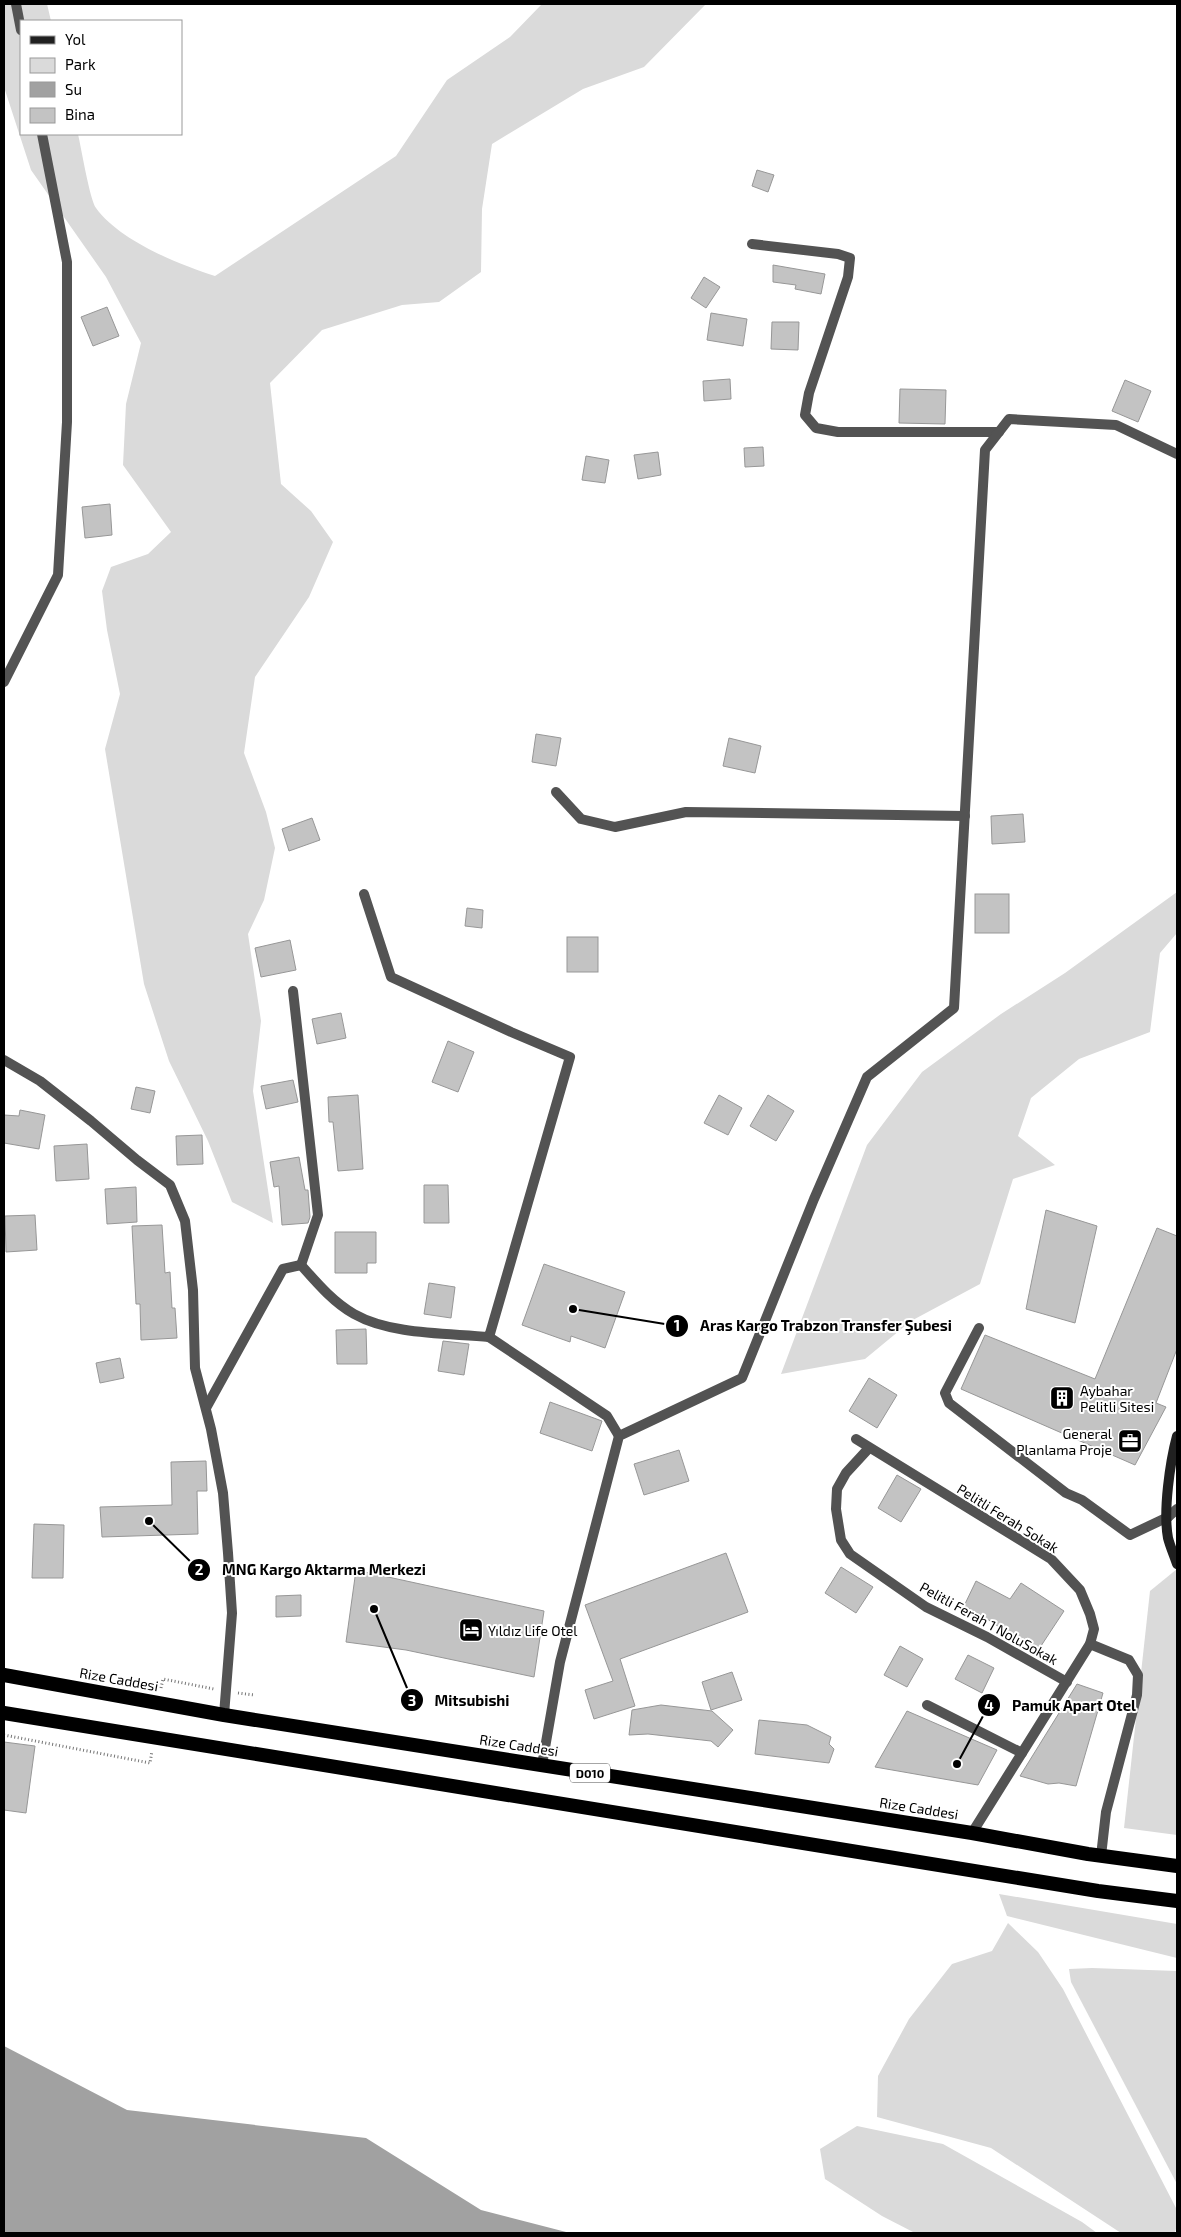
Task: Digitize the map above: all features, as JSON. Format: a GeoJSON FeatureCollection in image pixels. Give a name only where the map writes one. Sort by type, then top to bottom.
{"type":"FeatureCollection","features":[{"type":"Feature","properties":{"kind":"highway","name":"Rize Caddesi"},"geometry":{"type":"LineString","coordinates":[[4,1675],[224,1715],[972,1833],[1101,1856],[1177,1866]]}},
{"type":"Feature","properties":{"kind":"highway"},"geometry":{"type":"LineString","coordinates":[[4,1713],[1098,1892],[1177,1902]]}},
{"type":"Feature","properties":{"kind":"main road"},"geometry":{"type":"LineString","coordinates":[[1177,1436],[1172,1454],[1168,1485],[1168,1537],[1177,1564]]}},
{"type":"Feature","properties":{"kind":"street"},"geometry":{"type":"LineString","coordinates":[[16,4],[20,25]]}},
{"type":"Feature","properties":{"kind":"street"},"geometry":{"type":"LineString","coordinates":[[4,682],[58,575],[67,422],[67,262],[42,135]]}},
{"type":"Feature","properties":{"kind":"street"},"geometry":{"type":"LineString","coordinates":[[752,244],[838,254],[850,258],[848,278],[809,393],[805,415],[816,428],[838,432],[999,432]]}},
{"type":"Feature","properties":{"kind":"street"},"geometry":{"type":"LineString","coordinates":[[619,1436],[742,1378],[814,1199],[867,1078],[954,1008],[986,450],[1009,419],[1116,425],[1177,454]]}},
{"type":"Feature","properties":{"kind":"street"},"geometry":{"type":"LineString","coordinates":[[556,792],[581,819],[615,827],[686,812],[965,816]]}},
{"type":"Feature","properties":{"kind":"street"},"geometry":{"type":"LineString","coordinates":[[364,894],[391,977],[570,1057],[489,1337]]}},
{"type":"Feature","properties":{"kind":"street"},"geometry":{"type":"LineString","coordinates":[[293,991],[318,1215],[301,1265]]}},
{"type":"Feature","properties":{"kind":"street"},"geometry":{"type":"LineString","coordinates":[[4,1060],[40,1081],[170,1185],[185,1221],[193,1290],[195,1368],[206,1408],[223,1493],[232,1613],[224,1715]]}},
{"type":"Feature","properties":{"kind":"street"},"geometry":{"type":"LineString","coordinates":[[301,1265],[327,1294],[347,1309],[385,1327],[489,1337],[607,1416],[619,1436],[560,1662],[542,1765]]}},
{"type":"Feature","properties":{"kind":"street"},"geometry":{"type":"LineString","coordinates":[[206,1408],[282,1268],[301,1265]]}},
{"type":"Feature","properties":{"kind":"street"},"geometry":{"type":"LineString","coordinates":[[979,1328],[945,1393],[948,1403],[1066,1493],[1082,1500],[1130,1535],[1168,1517],[1177,1509]]}},
{"type":"Feature","properties":{"kind":"street","name":"Pelitli Ferah Sokak"},"geometry":{"type":"LineString","coordinates":[[856,1439],[1051,1559],[1080,1590],[1090,1614],[1094,1628],[1090,1644],[972,1833]]}},
{"type":"Feature","properties":{"kind":"street","name":"Pelitli Ferah 1 NoluSokak"},"geometry":{"type":"LineString","coordinates":[[869,1448],[846,1473],[837,1489],[836,1509],[842,1540],[850,1554],[926,1607],[987,1637],[1067,1682]]}},
{"type":"Feature","properties":{"kind":"street"},"geometry":{"type":"LineString","coordinates":[[1090,1644],[1129,1660],[1138,1675],[1137,1695],[1106,1812],[1101,1856]]}},
{"type":"Feature","properties":{"kind":"street"},"geometry":{"type":"LineString","coordinates":[[927,1705],[1022,1753]]}},
{"type":"Feature","properties":{"kind":"path"},"geometry":{"type":"LineString","coordinates":[[163,1679],[177,1683]]}},
{"type":"Feature","properties":{"kind":"path"},"geometry":{"type":"LineString","coordinates":[[4,1735],[150,1763]]}},
{"type":"Feature","properties":{"kind":"green space"},"geometry":{"type":"Polygon","coordinates":[[[4,4],[47,4],[51,20],[20,20],[20,135],[78,135],[88,184],[94,203],[106,220],[134,241],[151,250],[215,276],[396,156],[447,80],[510,37],[542,4],[706,4],[644,67],[583,89],[492,144],[482,209],[481,272],[439,302],[402,305],[322,330],[270,383],[281,484],[311,511],[333,542],[309,597],[255,677],[244,753],[266,812],[275,848],[264,900],[248,934],[261,1021],[253,1091],[273,1223],[232,1202],[208,1141],[169,1061],[144,984],[105,749],[120,694],[107,630],[102,591],[111,567],[148,554],[171,532],[123,465],[126,404],[141,343],[106,277],[31,170],[4,87],[4,4]]]}},
{"type":"Feature","properties":{"kind":"green space"},"geometry":{"type":"Polygon","coordinates":[[[1177,892],[1177,933],[1160,953],[1150,1032],[1079,1059],[1031,1098],[1018,1136],[1055,1165],[1013,1179],[980,1284],[911,1321],[865,1359],[781,1374],[867,1145],[922,1072],[1001,1014],[1065,973],[1177,892]]]}},
{"type":"Feature","properties":{"kind":"green space"},"geometry":{"type":"Polygon","coordinates":[[[1177,1569],[1177,1835],[1124,1828],[1150,1591],[1177,1569]]]}},
{"type":"Feature","properties":{"kind":"green space"},"geometry":{"type":"Polygon","coordinates":[[[999,1894],[1177,1924],[1177,1958],[1007,1916],[999,1894]]]}},
{"type":"Feature","properties":{"kind":"green space"},"geometry":{"type":"Polygon","coordinates":[[[1008,1923],[1038,1952],[1063,1989],[1176,2208],[1177,2224],[1175,2233],[1121,2233],[991,2148],[877,2117],[878,2076],[909,2019],[952,1964],[992,1951],[1008,1923]]]}},
{"type":"Feature","properties":{"kind":"green space"},"geometry":{"type":"Polygon","coordinates":[[[1069,1969],[1177,1971],[1177,2184],[1071,1982],[1069,1969]]]}},
{"type":"Feature","properties":{"kind":"green space"},"geometry":{"type":"Polygon","coordinates":[[[857,2126],[943,2144],[1082,2222],[1097,2233],[915,2233],[882,2216],[825,2179],[820,2149],[857,2126]]]}},
{"type":"Feature","properties":{"kind":"water"},"geometry":{"type":"Polygon","coordinates":[[[4,2046],[127,2110],[366,2138],[481,2210],[570,2233],[4,2233],[4,2046]]]}},
{"type":"Feature","properties":{"kind":"building"},"geometry":{"type":"Polygon","coordinates":[[[757,170],[774,175],[768,192],[752,186],[757,170]]]}},
{"type":"Feature","properties":{"kind":"building"},"geometry":{"type":"Polygon","coordinates":[[[773,265],[825,274],[821,294],[795,289],[796,285],[773,282],[773,265]]]}},
{"type":"Feature","properties":{"kind":"building"},"geometry":{"type":"Polygon","coordinates":[[[704,277],[720,287],[706,308],[691,298],[704,277]]]}},
{"type":"Feature","properties":{"kind":"building"},"geometry":{"type":"Polygon","coordinates":[[[107,307],[119,336],[93,346],[81,317],[107,307]]]}},
{"type":"Feature","properties":{"kind":"building"},"geometry":{"type":"Polygon","coordinates":[[[711,313],[747,319],[743,346],[707,340],[711,313]]]}},
{"type":"Feature","properties":{"kind":"building"},"geometry":{"type":"Polygon","coordinates":[[[772,322],[799,322],[798,350],[771,349],[772,322]]]}},
{"type":"Feature","properties":{"kind":"building"},"geometry":{"type":"Polygon","coordinates":[[[730,379],[731,399],[704,401],[703,381],[730,379]]]}},
{"type":"Feature","properties":{"kind":"building"},"geometry":{"type":"Polygon","coordinates":[[[1125,380],[1151,391],[1138,422],[1112,411],[1125,380]]]}},
{"type":"Feature","properties":{"kind":"building"},"geometry":{"type":"Polygon","coordinates":[[[900,389],[946,390],[945,424],[899,423],[900,389]]]}},
{"type":"Feature","properties":{"kind":"building"},"geometry":{"type":"Polygon","coordinates":[[[763,447],[764,466],[745,467],[744,448],[763,447]]]}},
{"type":"Feature","properties":{"kind":"building"},"geometry":{"type":"Polygon","coordinates":[[[658,452],[661,475],[638,479],[634,455],[658,452]]]}},
{"type":"Feature","properties":{"kind":"building"},"geometry":{"type":"Polygon","coordinates":[[[586,456],[609,460],[605,483],[582,480],[586,456]]]}},
{"type":"Feature","properties":{"kind":"building"},"geometry":{"type":"Polygon","coordinates":[[[110,504],[112,535],[85,538],[82,507],[110,504]]]}},
{"type":"Feature","properties":{"kind":"building"},"geometry":{"type":"Polygon","coordinates":[[[536,734],[561,738],[556,766],[532,762],[536,734]]]}},
{"type":"Feature","properties":{"kind":"building"},"geometry":{"type":"Polygon","coordinates":[[[729,738],[761,746],[755,773],[723,766],[729,738]]]}},
{"type":"Feature","properties":{"kind":"building"},"geometry":{"type":"Polygon","coordinates":[[[1023,814],[1025,842],[992,844],[991,816],[1023,814]]]}},
{"type":"Feature","properties":{"kind":"building"},"geometry":{"type":"Polygon","coordinates":[[[312,818],[320,840],[289,851],[282,829],[312,818]]]}},
{"type":"Feature","properties":{"kind":"building"},"geometry":{"type":"Polygon","coordinates":[[[975,894],[1009,894],[1009,933],[975,933],[975,894]]]}},
{"type":"Feature","properties":{"kind":"building"},"geometry":{"type":"Polygon","coordinates":[[[467,908],[483,910],[482,928],[465,926],[467,908]]]}},
{"type":"Feature","properties":{"kind":"building"},"geometry":{"type":"Polygon","coordinates":[[[567,937],[598,937],[598,972],[567,972],[567,937]]]}},
{"type":"Feature","properties":{"kind":"building"},"geometry":{"type":"Polygon","coordinates":[[[290,940],[296,970],[261,977],[255,948],[290,940]]]}},
{"type":"Feature","properties":{"kind":"building"},"geometry":{"type":"Polygon","coordinates":[[[341,1013],[346,1038],[317,1044],[312,1019],[341,1013]]]}},
{"type":"Feature","properties":{"kind":"building"},"geometry":{"type":"Polygon","coordinates":[[[448,1041],[474,1052],[458,1092],[432,1082],[448,1041]]]}},
{"type":"Feature","properties":{"kind":"building"},"geometry":{"type":"Polygon","coordinates":[[[293,1080],[298,1102],[266,1109],[261,1086],[293,1080]]]}},
{"type":"Feature","properties":{"kind":"building"},"geometry":{"type":"Polygon","coordinates":[[[136,1087],[155,1091],[150,1113],[131,1109],[136,1087]]]}},
{"type":"Feature","properties":{"kind":"building"},"geometry":{"type":"Polygon","coordinates":[[[358,1095],[363,1169],[338,1171],[333,1122],[329,1122],[328,1097],[358,1095]]]}},
{"type":"Feature","properties":{"kind":"building"},"geometry":{"type":"Polygon","coordinates":[[[719,1095],[742,1108],[728,1135],[704,1123],[719,1095]]]}},
{"type":"Feature","properties":{"kind":"building"},"geometry":{"type":"Polygon","coordinates":[[[768,1095],[794,1111],[776,1141],[750,1126],[768,1095]]]}},
{"type":"Feature","properties":{"kind":"building"},"geometry":{"type":"Polygon","coordinates":[[[20,1110],[45,1115],[39,1149],[4,1143],[4,1115],[19,1116],[20,1110]]]}},
{"type":"Feature","properties":{"kind":"building"},"geometry":{"type":"Polygon","coordinates":[[[202,1135],[203,1164],[177,1165],[176,1136],[202,1135]]]}},
{"type":"Feature","properties":{"kind":"building"},"geometry":{"type":"Polygon","coordinates":[[[87,1144],[89,1179],[56,1181],[54,1146],[87,1144]]]}},
{"type":"Feature","properties":{"kind":"building"},"geometry":{"type":"Polygon","coordinates":[[[299,1157],[305,1190],[308,1190],[310,1217],[308,1223],[282,1225],[279,1186],[274,1187],[270,1162],[299,1157]]]}},
{"type":"Feature","properties":{"kind":"building"},"geometry":{"type":"Polygon","coordinates":[[[424,1185],[448,1185],[449,1223],[424,1223],[424,1185]]]}},
{"type":"Feature","properties":{"kind":"building"},"geometry":{"type":"Polygon","coordinates":[[[136,1187],[137,1222],[107,1224],[105,1189],[136,1187]]]}},
{"type":"Feature","properties":{"kind":"building"},"geometry":{"type":"Polygon","coordinates":[[[1046,1210],[1097,1226],[1075,1323],[1026,1309],[1046,1210]]]}},
{"type":"Feature","properties":{"kind":"building"},"geometry":{"type":"Polygon","coordinates":[[[35,1215],[37,1250],[6,1252],[5,1216],[35,1215]]]}},
{"type":"Feature","properties":{"kind":"building"},"geometry":{"type":"Polygon","coordinates":[[[162,1225],[165,1273],[170,1272],[172,1308],[175,1308],[177,1338],[141,1340],[140,1304],[136,1304],[132,1226],[162,1225]]]}},
{"type":"Feature","properties":{"kind":"building"},"geometry":{"type":"Polygon","coordinates":[[[1157,1228],[1177,1236],[1177,1349],[1156,1403],[1166,1407],[1135,1465],[961,1389],[985,1335],[1095,1379],[1157,1228]]]}},
{"type":"Feature","properties":{"kind":"building"},"geometry":{"type":"Polygon","coordinates":[[[335,1232],[376,1232],[376,1263],[367,1263],[367,1273],[335,1273],[335,1232]]]}},
{"type":"Feature","properties":{"kind":"building"},"geometry":{"type":"Polygon","coordinates":[[[544,1264],[625,1292],[605,1348],[571,1336],[570,1342],[522,1325],[544,1264]]]}},
{"type":"Feature","properties":{"kind":"building"},"geometry":{"type":"Polygon","coordinates":[[[429,1283],[455,1287],[451,1318],[424,1314],[429,1283]]]}},
{"type":"Feature","properties":{"kind":"building"},"geometry":{"type":"Polygon","coordinates":[[[366,1329],[367,1364],[337,1364],[336,1330],[366,1329]]]}},
{"type":"Feature","properties":{"kind":"building"},"geometry":{"type":"Polygon","coordinates":[[[443,1341],[469,1344],[464,1375],[438,1371],[443,1341]]]}},
{"type":"Feature","properties":{"kind":"building"},"geometry":{"type":"Polygon","coordinates":[[[120,1358],[124,1378],[100,1383],[96,1363],[120,1358]]]}},
{"type":"Feature","properties":{"kind":"building"},"geometry":{"type":"Polygon","coordinates":[[[869,1378],[897,1395],[877,1428],[849,1411],[869,1378]]]}},
{"type":"Feature","properties":{"kind":"building"},"geometry":{"type":"Polygon","coordinates":[[[550,1402],[602,1421],[592,1451],[540,1433],[550,1402]]]}},
{"type":"Feature","properties":{"kind":"building"},"geometry":{"type":"Polygon","coordinates":[[[679,1450],[689,1481],[644,1495],[634,1464],[679,1450]]]}},
{"type":"Feature","properties":{"kind":"building"},"geometry":{"type":"Polygon","coordinates":[[[206,1461],[207,1491],[197,1491],[198,1534],[102,1537],[100,1507],[172,1505],[171,1462],[206,1461]]]}},
{"type":"Feature","properties":{"kind":"building"},"geometry":{"type":"Polygon","coordinates":[[[897,1475],[921,1489],[901,1522],[878,1508],[897,1475]]]}},
{"type":"Feature","properties":{"kind":"building"},"geometry":{"type":"Polygon","coordinates":[[[34,1524],[64,1525],[63,1578],[32,1578],[34,1524]]]}},
{"type":"Feature","properties":{"kind":"building"},"geometry":{"type":"Polygon","coordinates":[[[726,1553],[748,1612],[620,1659],[635,1706],[594,1719],[585,1690],[613,1681],[585,1605],[726,1553]]]}},
{"type":"Feature","properties":{"kind":"building"},"geometry":{"type":"Polygon","coordinates":[[[841,1567],[873,1587],[856,1613],[825,1593],[841,1567]]]}},
{"type":"Feature","properties":{"kind":"building","name":"Yıldız Life Otel"},"geometry":{"type":"Polygon","coordinates":[[[356,1570],[544,1611],[534,1677],[406,1650],[346,1642],[356,1570]]]}},
{"type":"Feature","properties":{"kind":"building"},"geometry":{"type":"Polygon","coordinates":[[[976,1581],[1010,1599],[1021,1583],[1064,1611],[1037,1652],[964,1606],[976,1581]]]}},
{"type":"Feature","properties":{"kind":"building"},"geometry":{"type":"Polygon","coordinates":[[[301,1595],[301,1616],[276,1617],[276,1596],[301,1595]]]}},
{"type":"Feature","properties":{"kind":"building"},"geometry":{"type":"Polygon","coordinates":[[[900,1646],[923,1659],[907,1687],[884,1675],[900,1646]]]}},
{"type":"Feature","properties":{"kind":"building"},"geometry":{"type":"Polygon","coordinates":[[[968,1655],[994,1668],[982,1693],[955,1679],[968,1655]]]}},
{"type":"Feature","properties":{"kind":"building"},"geometry":{"type":"Polygon","coordinates":[[[732,1672],[742,1700],[711,1710],[702,1682],[732,1672]]]}},
{"type":"Feature","properties":{"kind":"building"},"geometry":{"type":"Polygon","coordinates":[[[1077,1684],[1103,1693],[1076,1786],[1059,1783],[1048,1784],[1020,1776],[1077,1684]]]}},
{"type":"Feature","properties":{"kind":"building"},"geometry":{"type":"Polygon","coordinates":[[[661,1705],[712,1711],[733,1730],[718,1747],[711,1741],[648,1734],[629,1735],[632,1710],[661,1705]]]}},
{"type":"Feature","properties":{"kind":"building"},"geometry":{"type":"Polygon","coordinates":[[[907,1711],[997,1750],[978,1785],[875,1767],[907,1711]]]}},
{"type":"Feature","properties":{"kind":"building"},"geometry":{"type":"Polygon","coordinates":[[[759,1720],[807,1725],[831,1737],[829,1744],[834,1749],[829,1763],[755,1754],[759,1720]]]}},
{"type":"Feature","properties":{"kind":"building"},"geometry":{"type":"Polygon","coordinates":[[[4,1742],[35,1746],[26,1813],[4,1810],[4,1742]]]}},
{"type":"Feature","properties":{"kind":"place","name":"Aras Kargo Trabzon Transfer Şubesi"},"geometry":{"type":"Point","coordinates":[573,1309]}},
{"type":"Feature","properties":{"kind":"place","name":"Aybahar Pelitli Sitesi"},"geometry":{"type":"Point","coordinates":[1062,1398]}},
{"type":"Feature","properties":{"kind":"place","name":"General Planlama Proje"},"geometry":{"type":"Point","coordinates":[1130,1441]}},
{"type":"Feature","properties":{"kind":"place","name":"MNG Kargo Aktarma Merkezi"},"geometry":{"type":"Point","coordinates":[149,1521]}},
{"type":"Feature","properties":{"kind":"place","name":"Mitsubishi"},"geometry":{"type":"Point","coordinates":[374,1609]}},
{"type":"Feature","properties":{"kind":"place","name":"Yıldız Life Otel"},"geometry":{"type":"Point","coordinates":[471,1630]}},
{"type":"Feature","properties":{"kind":"place","name":"Pamuk Apart Otel"},"geometry":{"type":"Point","coordinates":[957,1764]}}]}
